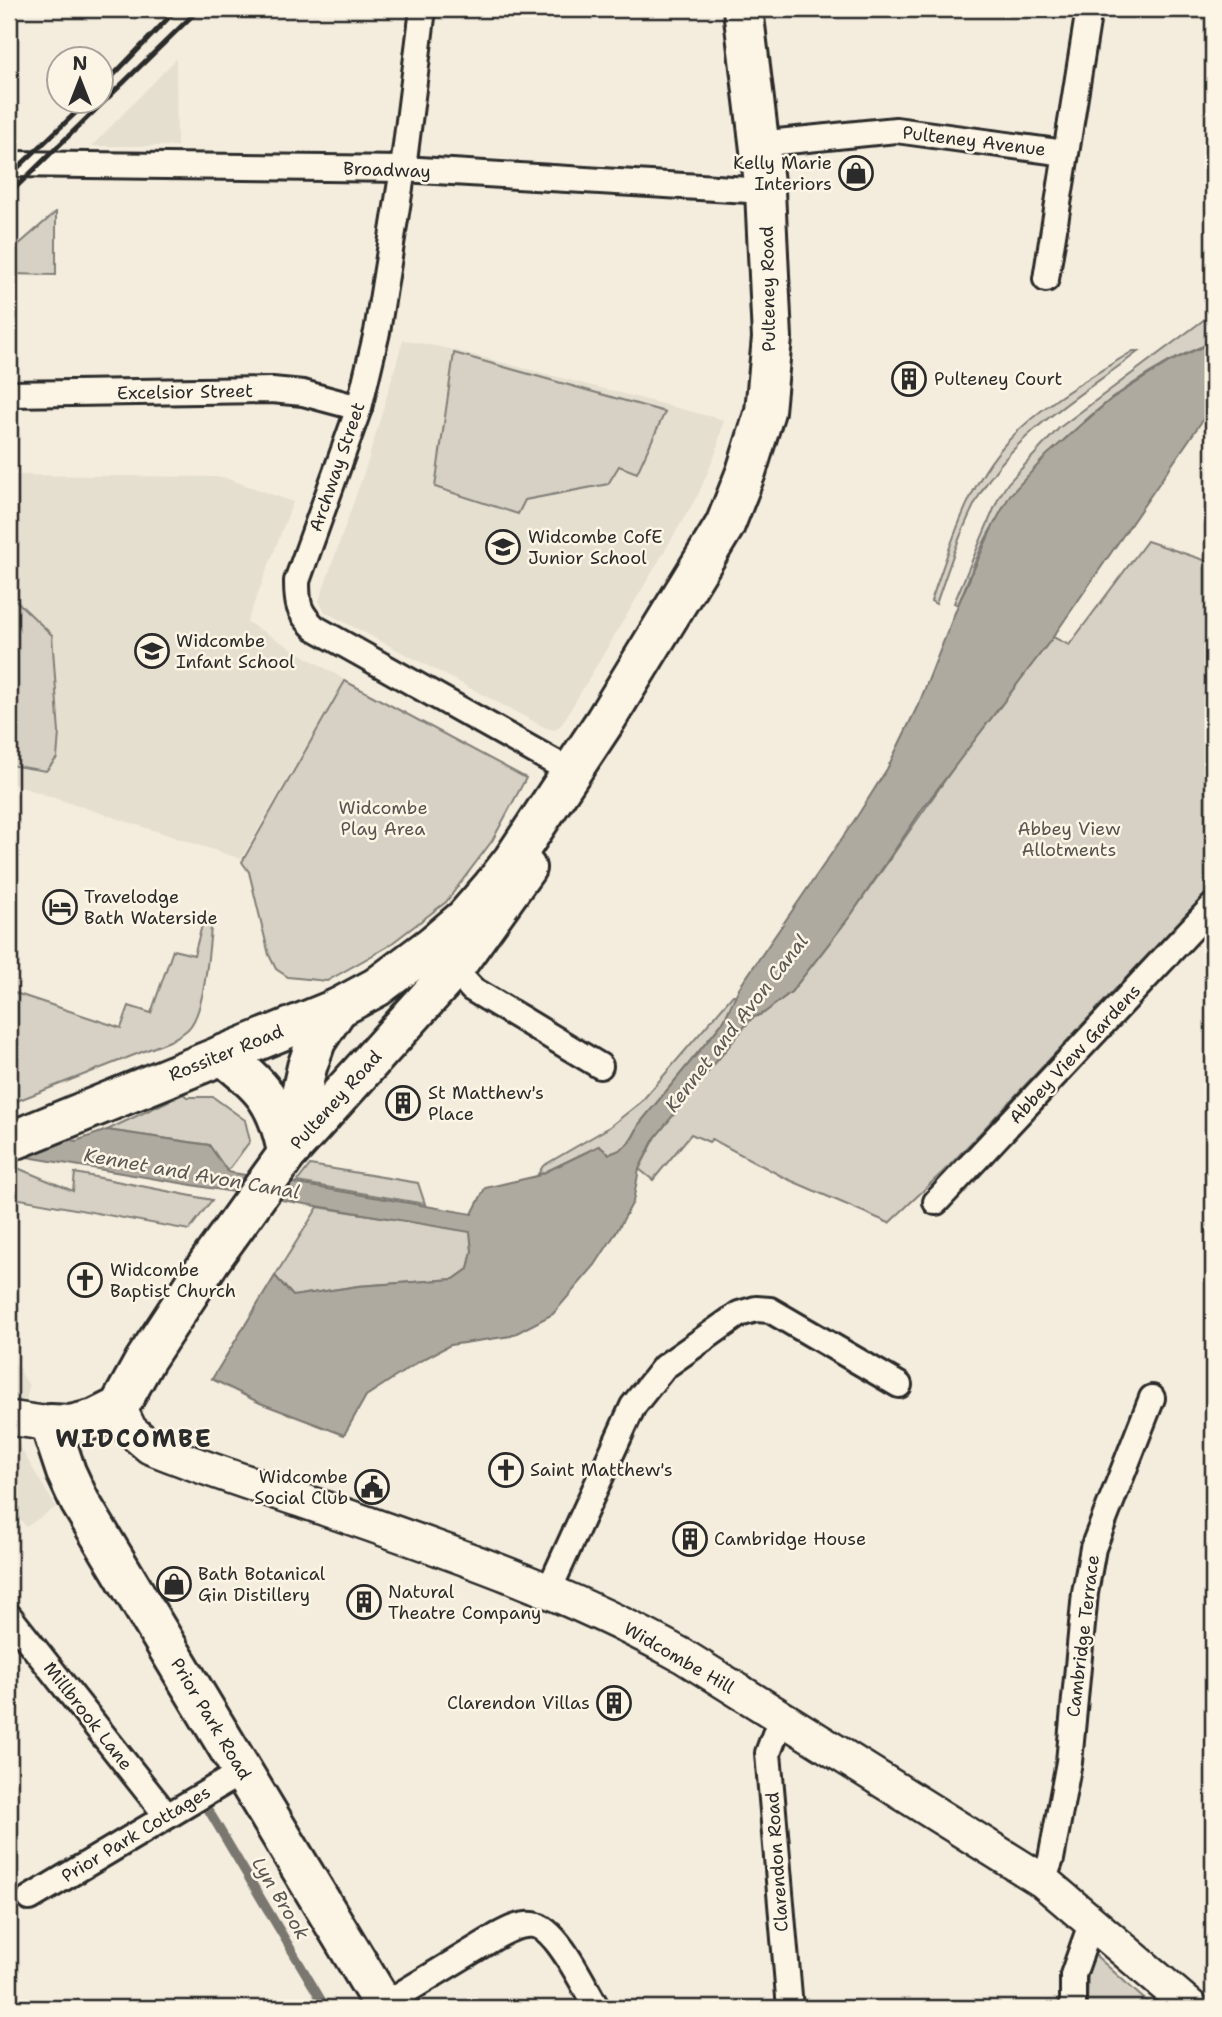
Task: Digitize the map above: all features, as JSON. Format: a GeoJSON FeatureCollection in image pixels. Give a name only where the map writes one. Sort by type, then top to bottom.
{"type":"FeatureCollection","features":[{"type":"Feature","properties":{"kind":"main road","name":"Pulteney Road"},"geometry":{"type":"LineString","coordinates":[[118,1407],[145,1360],[244,1214],[443,958],[465,918],[513,860],[572,772],[726,525],[765,411],[772,338],[765,191],[743,9]]}},
{"type":"Feature","properties":{"kind":"main road","name":"Rossiter Road"},"geometry":{"type":"LineString","coordinates":[[9,1142],[338,1008],[377,987],[443,958]]}},
{"type":"Feature","properties":{"kind":"main road"},"geometry":{"type":"LineString","coordinates":[[283,1161],[316,1041],[338,1008]]}},
{"type":"Feature","properties":{"kind":"main road"},"geometry":{"type":"LineString","coordinates":[[222,1055],[258,1083],[268,1098],[283,1133],[283,1161]]}},
{"type":"Feature","properties":{"kind":"main road"},"geometry":{"type":"LineString","coordinates":[[50,1424],[71,1425],[95,1419],[118,1407]]}},
{"type":"Feature","properties":{"kind":"main road","name":"Prior Park Road"},"geometry":{"type":"LineString","coordinates":[[50,1424],[66,1472],[80,1502],[384,2007]]}},
{"type":"Feature","properties":{"kind":"street","name":"Archway Street"},"geometry":{"type":"LineString","coordinates":[[423,9],[403,169],[377,332],[359,408],[297,581],[297,598],[301,614],[315,628],[572,772]]}},
{"type":"Feature","properties":{"kind":"street"},"geometry":{"type":"LineString","coordinates":[[1046,279],[1089,9]]}},
{"type":"Feature","properties":{"kind":"street","name":"Pulteney Avenue"},"geometry":{"type":"LineString","coordinates":[[758,144],[896,130],[1065,153]]}},
{"type":"Feature","properties":{"kind":"street","name":"Broadway"},"geometry":{"type":"LineString","coordinates":[[9,164],[403,169],[765,191]]}},
{"type":"Feature","properties":{"kind":"street","name":"Excelsior Street"},"geometry":{"type":"LineString","coordinates":[[9,394],[272,390],[303,393],[359,408]]}},
{"type":"Feature","properties":{"kind":"street","name":"Abbey View Gardens"},"geometry":{"type":"LineString","coordinates":[[936,1202],[1213,906]]}},
{"type":"Feature","properties":{"kind":"street"},"geometry":{"type":"LineString","coordinates":[[443,958],[471,989],[600,1066]]}},
{"type":"Feature","properties":{"kind":"street"},"geometry":{"type":"LineString","coordinates":[[548,1592],[633,1406],[664,1367],[739,1314],[757,1309],[770,1310],[899,1385]]}},
{"type":"Feature","properties":{"kind":"street","name":"Cambridge Terrace"},"geometry":{"type":"LineString","coordinates":[[1043,1881],[1051,1859],[1069,1762],[1085,1593],[1093,1548],[1152,1398]]}},
{"type":"Feature","properties":{"kind":"street","name":"Widcombe Hill"},"geometry":{"type":"LineString","coordinates":[[118,1407],[130,1430],[150,1447],[431,1546],[548,1592],[643,1634],[1043,1881],[1192,2008]]}},
{"type":"Feature","properties":{"kind":"street"},"geometry":{"type":"LineString","coordinates":[[9,1418],[50,1424]]}},
{"type":"Feature","properties":{"kind":"street","name":"Millbrook Lane"},"geometry":{"type":"LineString","coordinates":[[9,1616],[167,1816]]}},
{"type":"Feature","properties":{"kind":"street","name":"Clarendon Road"},"geometry":{"type":"LineString","coordinates":[[781,1718],[768,1753],[790,2008]]}},
{"type":"Feature","properties":{"kind":"street","name":"Prior Park Cottages"},"geometry":{"type":"LineString","coordinates":[[30,1898],[243,1770]]}},
{"type":"Feature","properties":{"kind":"street"},"geometry":{"type":"LineString","coordinates":[[384,2007],[497,1936],[514,1927],[532,1924],[547,1929],[597,2008]]}},
{"type":"Feature","properties":{"kind":"street"},"geometry":{"type":"LineString","coordinates":[[1073,2008],[1073,1975],[1091,1924]]}},
{"type":"Feature","properties":{"kind":"shaded area"},"geometry":{"type":"Polygon","coordinates":[[[176,59],[177,146],[92,146],[176,59]]]}},
{"type":"Feature","properties":{"kind":"shaded area","name":"Widcombe CofE Junior School"},"geometry":{"type":"Polygon","coordinates":[[[403,340],[450,349],[724,420],[715,455],[699,493],[562,724],[555,730],[546,728],[325,612],[319,601],[368,461],[403,340]]]}},
{"type":"Feature","properties":{"kind":"shaded area","name":"Widcombe Infant School"},"geometry":{"type":"Polygon","coordinates":[[[9,475],[223,477],[293,502],[247,622],[345,680],[241,859],[9,783],[9,475]]]}},
{"type":"Feature","properties":{"kind":"shaded area"},"geometry":{"type":"Polygon","coordinates":[[[9,1353],[29,1386],[18,1444],[56,1507],[26,1527],[9,1505],[9,1353]]]}},
{"type":"Feature","properties":{"kind":"green space"},"geometry":{"type":"Polygon","coordinates":[[[56,212],[56,275],[9,274],[9,253],[56,212]]]}},
{"type":"Feature","properties":{"kind":"green space"},"geometry":{"type":"Polygon","coordinates":[[[1213,313],[1213,342],[1180,356],[1118,394],[1062,442],[1037,469],[993,526],[978,554],[958,605],[954,603],[999,497],[1008,483],[1059,428],[1213,313]]]}},
{"type":"Feature","properties":{"kind":"green space"},"geometry":{"type":"Polygon","coordinates":[[[1133,351],[1139,351],[1052,415],[1012,451],[994,472],[967,520],[936,604],[931,601],[970,497],[993,459],[1035,416],[1133,351]]]}},
{"type":"Feature","properties":{"kind":"green space"},"geometry":{"type":"Polygon","coordinates":[[[454,353],[665,412],[637,473],[619,466],[608,484],[525,500],[518,514],[435,487],[454,353]]]}},
{"type":"Feature","properties":{"kind":"green space","name":"Abbey View Allotments"},"geometry":{"type":"Polygon","coordinates":[[[1147,541],[1213,563],[1213,891],[1190,910],[948,1167],[889,1223],[785,1178],[712,1139],[709,1142],[691,1134],[653,1180],[639,1169],[658,1133],[745,1026],[752,1018],[764,1013],[791,992],[814,963],[851,915],[961,757],[1053,637],[1069,645],[1147,541]]]}},
{"type":"Feature","properties":{"kind":"green space"},"geometry":{"type":"Polygon","coordinates":[[[9,594],[52,635],[59,733],[57,758],[46,771],[9,765],[9,594]]]}},
{"type":"Feature","properties":{"kind":"green space","name":"Widcombe Play Area"},"geometry":{"type":"Polygon","coordinates":[[[345,681],[526,778],[492,841],[446,902],[387,947],[327,981],[288,977],[276,969],[269,955],[249,872],[242,862],[345,681]]]}},
{"type":"Feature","properties":{"kind":"green space"},"geometry":{"type":"Polygon","coordinates":[[[205,914],[212,918],[206,976],[199,1008],[188,1029],[170,1041],[9,1104],[9,991],[121,1028],[129,1006],[151,1013],[173,950],[194,955],[205,914]]]}},
{"type":"Feature","properties":{"kind":"green space"},"geometry":{"type":"Polygon","coordinates":[[[733,995],[736,995],[724,1021],[640,1123],[625,1146],[609,1154],[599,1146],[537,1176],[543,1166],[608,1128],[641,1102],[733,995]]]}},
{"type":"Feature","properties":{"kind":"green space"},"geometry":{"type":"Polygon","coordinates":[[[183,1094],[187,1097],[213,1097],[245,1120],[250,1141],[227,1172],[209,1145],[107,1130],[183,1094]]]}},
{"type":"Feature","properties":{"kind":"green space"},"geometry":{"type":"Polygon","coordinates":[[[310,1165],[418,1183],[425,1204],[297,1182],[310,1165]]]}},
{"type":"Feature","properties":{"kind":"green space"},"geometry":{"type":"Polygon","coordinates":[[[15,1167],[73,1191],[75,1173],[212,1200],[189,1230],[9,1197],[9,1169],[15,1167]]]}},
{"type":"Feature","properties":{"kind":"green space"},"geometry":{"type":"Polygon","coordinates":[[[318,1207],[471,1231],[472,1251],[468,1269],[454,1279],[358,1286],[293,1296],[275,1276],[318,1207]]]}},
{"type":"Feature","properties":{"kind":"green space"},"geometry":{"type":"Polygon","coordinates":[[[1094,1954],[1154,2008],[1087,2008],[1088,1972],[1094,1954]]]}},
{"type":"Feature","properties":{"kind":"water","name":"Kennet and Avon Canal"},"geometry":{"type":"Polygon","coordinates":[[[1213,342],[1213,405],[1053,637],[923,808],[851,915],[791,992],[764,1013],[752,1018],[654,1139],[639,1169],[633,1202],[617,1231],[595,1265],[553,1314],[511,1336],[450,1345],[420,1361],[366,1396],[344,1435],[260,1403],[212,1379],[275,1276],[293,1296],[358,1286],[454,1279],[468,1269],[472,1251],[470,1232],[9,1154],[9,1126],[76,1141],[107,1130],[209,1145],[228,1172],[472,1214],[485,1188],[537,1176],[599,1146],[609,1154],[621,1149],[629,1143],[640,1123],[724,1021],[739,988],[887,769],[920,701],[992,528],[1010,495],[1047,455],[1111,399],[1169,362],[1213,342]]]}},
{"type":"Feature","properties":{"kind":"waterway","name":"Lyn Brook"},"geometry":{"type":"LineString","coordinates":[[206,1806],[326,2008]]}},
{"type":"Feature","properties":{"kind":"railway"},"geometry":{"type":"LineString","coordinates":[[116,72],[177,9]]}},
{"type":"Feature","properties":{"kind":"railway"},"geometry":{"type":"LineString","coordinates":[[9,194],[199,9]]}},
{"type":"Feature","properties":{"kind":"railway"},"geometry":{"type":"LineString","coordinates":[[9,176],[72,116]]}},
{"type":"Feature","properties":{"kind":"place","name":"Kelly Marie Interiors"},"geometry":{"type":"Point","coordinates":[856,173]}},
{"type":"Feature","properties":{"kind":"place","name":"Pulteney Court"},"geometry":{"type":"Point","coordinates":[909,379]}},
{"type":"Feature","properties":{"kind":"place","name":"Widcombe CofE Junior School"},"geometry":{"type":"Point","coordinates":[503,547]}},
{"type":"Feature","properties":{"kind":"place","name":"Widcombe Infant School"},"geometry":{"type":"Point","coordinates":[152,651]}},
{"type":"Feature","properties":{"kind":"place","name":"Travelodge Bath Waterside"},"geometry":{"type":"Point","coordinates":[60,907]}},
{"type":"Feature","properties":{"kind":"place","name":"St Matthew's Place"},"geometry":{"type":"Point","coordinates":[403,1103]}},
{"type":"Feature","properties":{"kind":"place","name":"Widcombe Baptist Church"},"geometry":{"type":"Point","coordinates":[85,1280]}},
{"type":"Feature","properties":{"kind":"place","name":"Saint Matthew's"},"geometry":{"type":"Point","coordinates":[506,1470]}},
{"type":"Feature","properties":{"kind":"place","name":"Widcombe Social Club"},"geometry":{"type":"Point","coordinates":[372,1487]}},
{"type":"Feature","properties":{"kind":"place","name":"Cambridge House"},"geometry":{"type":"Point","coordinates":[690,1539]}},
{"type":"Feature","properties":{"kind":"place","name":"Bath Botanical Gin Distillery"},"geometry":{"type":"Point","coordinates":[174,1584]}},
{"type":"Feature","properties":{"kind":"place","name":"Natural Theatre Company"},"geometry":{"type":"Point","coordinates":[364,1602]}},
{"type":"Feature","properties":{"kind":"place","name":"Clarendon Villas"},"geometry":{"type":"Point","coordinates":[614,1703]}},
{"type":"Feature","properties":{"kind":"district","name":"WIDCOMBE"},"geometry":{"type":"Point","coordinates":[134,1439]}}]}
